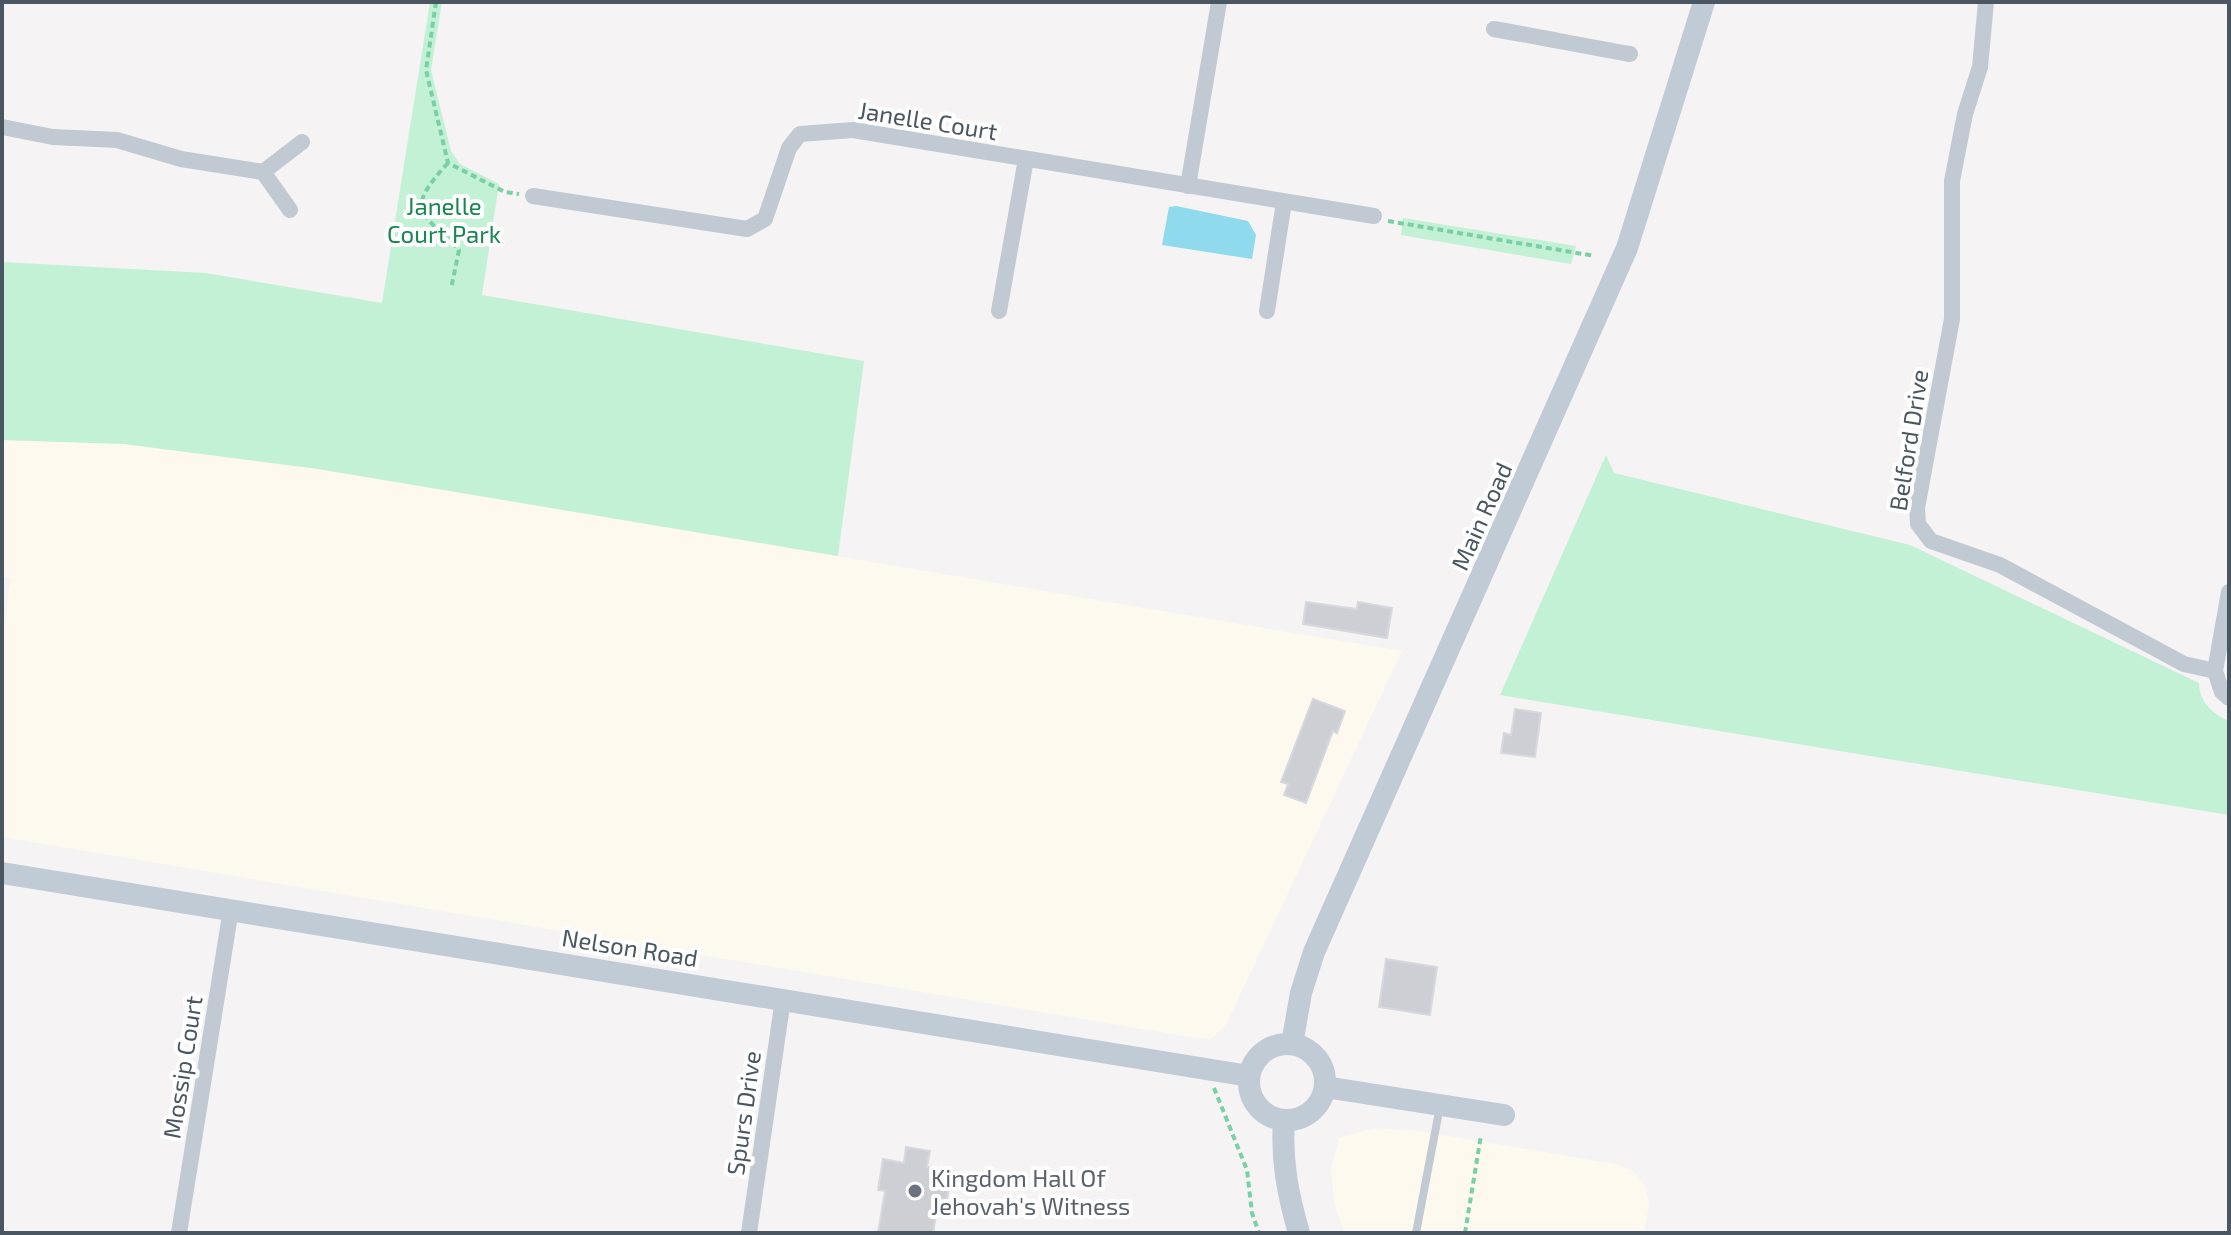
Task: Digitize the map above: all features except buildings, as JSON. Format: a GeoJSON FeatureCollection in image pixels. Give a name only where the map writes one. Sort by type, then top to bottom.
{"type":"FeatureCollection","features":[{"type":"Feature","properties":{"kind":"main road","name":"Main Road"},"geometry":{"type":"LineString","coordinates":[[1292,1044],[1301,993],[1314,952],[1627,248],[1704,2]]}},
{"type":"Feature","properties":{"kind":"main road","name":"Nelson Road"},"geometry":{"type":"LineString","coordinates":[[2,873],[1249,1076]]}},
{"type":"Feature","properties":{"kind":"main road"},"geometry":{"type":"LineString","coordinates":[[1292,1044],[1313,1055],[1320,1064],[1325,1087],[1315,1108],[1295,1120],[1284,1120],[1261,1111],[1253,1101],[1249,1076],[1252,1065],[1269,1049],[1292,1044]]}},
{"type":"Feature","properties":{"kind":"main road"},"geometry":{"type":"LineString","coordinates":[[1325,1087],[1504,1115]]}},
{"type":"Feature","properties":{"kind":"main road"},"geometry":{"type":"LineString","coordinates":[[1284,1120],[1282,1149],[1287,1188],[1299,1233]]}},
{"type":"Feature","properties":{"kind":"street"},"geometry":{"type":"LineString","coordinates":[[1188,186],[1219,2]]}},
{"type":"Feature","properties":{"kind":"street","name":"Belford Drive"},"geometry":{"type":"LineString","coordinates":[[1986,2],[1980,67],[1965,114],[1952,181],[1952,319],[1917,508],[1918,524],[1923,535],[1931,541],[2000,565],[2184,664],[2215,671]]}},
{"type":"Feature","properties":{"kind":"street"},"geometry":{"type":"LineString","coordinates":[[1494,29],[1548,42],[1570,42],[1630,54]]}},
{"type":"Feature","properties":{"kind":"street"},"geometry":{"type":"LineString","coordinates":[[2,127],[53,137],[117,140],[181,159],[263,172],[290,210]]}},
{"type":"Feature","properties":{"kind":"street","name":"Janelle Court"},"geometry":{"type":"LineString","coordinates":[[533,196],[747,229],[765,219],[789,148],[800,134],[853,130],[1374,216]]}},
{"type":"Feature","properties":{"kind":"street"},"geometry":{"type":"LineString","coordinates":[[263,172],[302,142]]}},
{"type":"Feature","properties":{"kind":"street"},"geometry":{"type":"LineString","coordinates":[[999,311],[1026,159]]}},
{"type":"Feature","properties":{"kind":"street"},"geometry":{"type":"LineString","coordinates":[[1267,311],[1284,202]]}},
{"type":"Feature","properties":{"kind":"street"},"geometry":{"type":"LineString","coordinates":[[2229,592],[2215,671],[2222,692],[2229,698]]}},
{"type":"Feature","properties":{"kind":"street","name":"Mossip Court"},"geometry":{"type":"LineString","coordinates":[[179,1233],[231,909]]}},
{"type":"Feature","properties":{"kind":"street","name":"Spurs Drive"},"geometry":{"type":"LineString","coordinates":[[749,1233],[783,999]]}},
{"type":"Feature","properties":{"kind":"lane"},"geometry":{"type":"LineString","coordinates":[[1416,1233],[1440,1105]]}},
{"type":"Feature","properties":{"kind":"path"},"geometry":{"type":"LineString","coordinates":[[436,2],[426,70],[448,163],[505,192],[533,196]]}},
{"type":"Feature","properties":{"kind":"path"},"geometry":{"type":"LineString","coordinates":[[448,163],[428,185],[422,205],[431,228],[459,250],[451,289]]}},
{"type":"Feature","properties":{"kind":"path"},"geometry":{"type":"LineString","coordinates":[[1374,216],[1392,223],[1595,256]]}},
{"type":"Feature","properties":{"kind":"path"},"geometry":{"type":"LineString","coordinates":[[1213,1093],[1231,1123],[1247,1170],[1252,1213],[1259,1233]]}},
{"type":"Feature","properties":{"kind":"path"},"geometry":{"type":"LineString","coordinates":[[1465,1233],[1481,1135]]}},
{"type":"Feature","properties":{"kind":"shaded area"},"geometry":{"type":"Polygon","coordinates":[[[2,440],[124,444],[318,469],[1402,651],[1226,1025],[1210,1039],[1195,1038],[2,837],[2,634],[11,578],[2,576],[2,440]]]}},
{"type":"Feature","properties":{"kind":"shaded area"},"geometry":{"type":"Polygon","coordinates":[[[1373,1128],[1412,1130],[1615,1164],[1635,1172],[1646,1187],[1649,1205],[1644,1233],[1344,1233],[1334,1202],[1331,1168],[1339,1138],[1373,1128]]]}},
{"type":"Feature","properties":{"kind":"green space","name":"Janelle Court Park"},"geometry":{"type":"Polygon","coordinates":[[[430,2],[442,2],[431,70],[451,151],[460,164],[499,184],[482,295],[864,361],[838,556],[318,469],[124,444],[2,440],[2,262],[206,273],[382,303],[430,2]]]}},
{"type":"Feature","properties":{"kind":"green space"},"geometry":{"type":"Polygon","coordinates":[[[1403,218],[1576,246],[1571,264],[1401,235],[1403,218]]]}},
{"type":"Feature","properties":{"kind":"green space"},"geometry":{"type":"Polygon","coordinates":[[[1606,455],[1614,473],[1910,545],[2199,683],[2201,696],[2208,706],[2229,721],[2229,815],[1500,695],[1606,455]]]}},
{"type":"Feature","properties":{"kind":"water"},"geometry":{"type":"Polygon","coordinates":[[[1169,207],[1248,221],[1256,235],[1252,259],[1162,245],[1169,207]]]}},
{"type":"Feature","properties":{"kind":"place","name":"Kingdom Hall Of Jehovah's Witness"},"geometry":{"type":"Point","coordinates":[915,1191]}}]}
